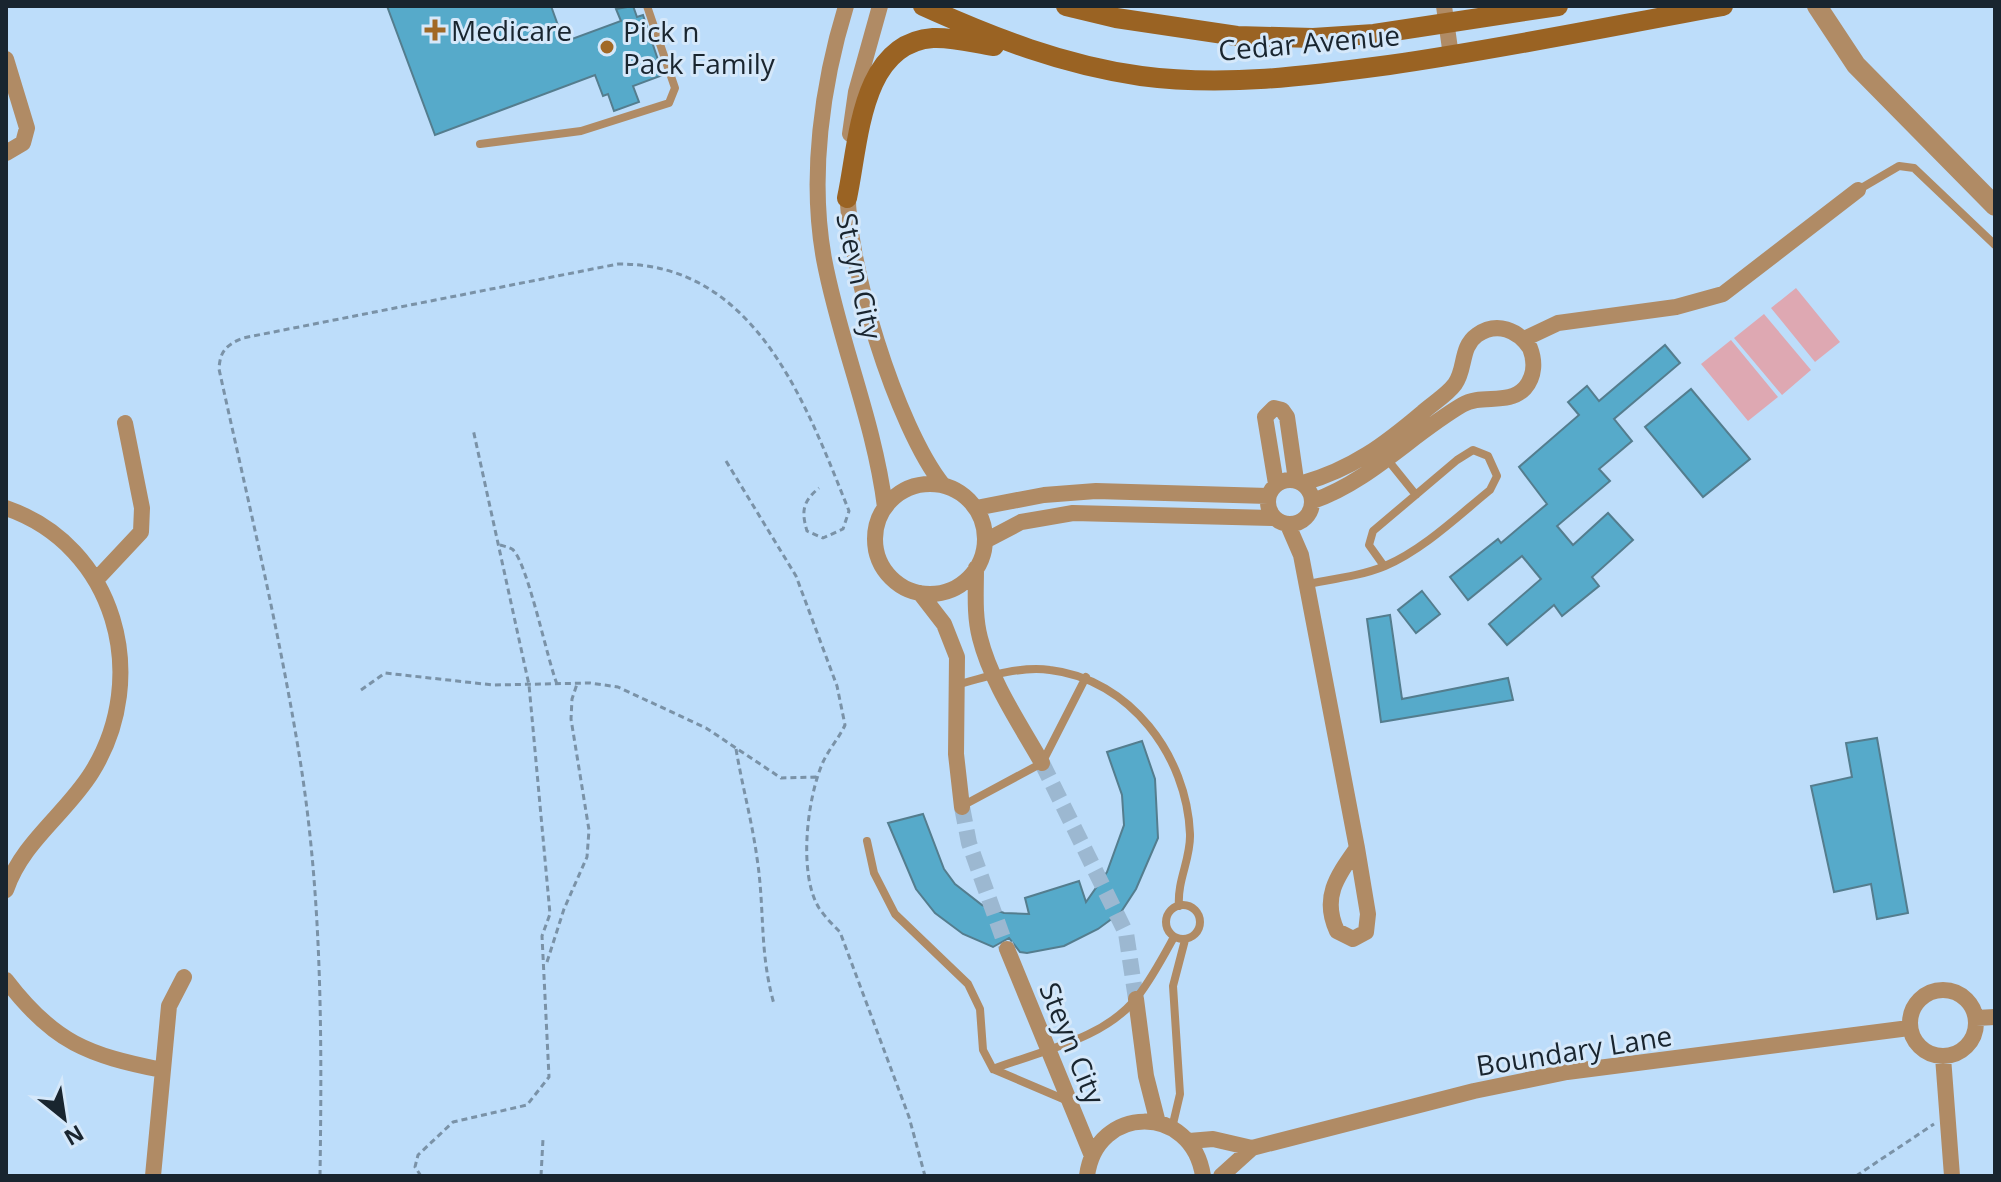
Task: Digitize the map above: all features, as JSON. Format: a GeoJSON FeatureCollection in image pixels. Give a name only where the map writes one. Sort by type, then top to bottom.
{"type":"FeatureCollection","features":[{"type":"Feature","properties":{"kind":"main road","name":"Cedar Avenue"},"geometry":{"type":"LineString","coordinates":[[923,6],[994,38],[1045,56],[1142,76],[1249,80],[1304,76],[1451,56],[1723,6]]}},
{"type":"Feature","properties":{"kind":"main road","name":"Cedar Avenue"},"geometry":{"type":"LineString","coordinates":[[1066,6],[1116,18],[1237,36],[1313,38],[1445,15],[1557,6]]}},
{"type":"Feature","properties":{"kind":"main road"},"geometry":{"type":"LineString","coordinates":[[847,198],[872,84],[878,69],[898,49],[919,40],[948,38],[1045,56]]}},
{"type":"Feature","properties":{"kind":"street","name":"Steyn City"},"geometry":{"type":"LineString","coordinates":[[846,6],[825,96],[819,204],[823,256],[873,433],[885,507]]}},
{"type":"Feature","properties":{"kind":"street","name":"Steyn City"},"geometry":{"type":"LineString","coordinates":[[880,6],[856,92],[847,198],[853,252],[881,349],[916,441],[943,485]]}},
{"type":"Feature","properties":{"kind":"street"},"geometry":{"type":"LineString","coordinates":[[1817,6],[1856,65],[1995,206]]}},
{"type":"Feature","properties":{"kind":"street"},"geometry":{"type":"LineString","coordinates":[[1445,15],[1451,56]]}},
{"type":"Feature","properties":{"kind":"street"},"geometry":{"type":"LineString","coordinates":[[6,59],[27,128],[23,143],[6,153]]}},
{"type":"Feature","properties":{"kind":"street"},"geometry":{"type":"LineString","coordinates":[[1524,339],[1558,323],[1676,307],[1712,298],[1736,286],[1858,190]]}},
{"type":"Feature","properties":{"kind":"street"},"geometry":{"type":"LineString","coordinates":[[1509,330],[1537,319],[1594,309],[1675,299],[1691,302]]}},
{"type":"Feature","properties":{"kind":"street"},"geometry":{"type":"LineString","coordinates":[[976,508],[1044,495],[1096,491],[1272,490],[1345,469],[1379,450],[1457,382],[1465,352],[1478,335],[1498,328],[1509,330],[1524,339],[1534,358],[1534,369],[1525,388],[1506,399],[1483,398],[1463,405],[1341,490],[1313,501]]}},
{"type":"Feature","properties":{"kind":"street"},"geometry":{"type":"LineString","coordinates":[[1313,501],[1299,482],[1287,417],[1282,410],[1274,408],[1265,417],[1272,490],[1301,555],[1357,848],[1368,926],[1359,937],[1347,938],[1333,924],[1330,894],[1336,877],[1357,848]]}},
{"type":"Feature","properties":{"kind":"street"},"geometry":{"type":"LineString","coordinates":[[96,580],[141,532],[142,508],[125,423]]}},
{"type":"Feature","properties":{"kind":"street"},"geometry":{"type":"LineString","coordinates":[[976,568],[968,578],[946,592],[920,593],[902,587],[888,575],[879,560],[875,542],[877,524],[885,507],[911,488],[943,485],[955,490],[976,508],[983,524],[985,541],[976,568],[975,616],[980,641],[994,675],[1042,763]]}},
{"type":"Feature","properties":{"kind":"street"},"geometry":{"type":"LineString","coordinates":[[985,541],[1021,522],[1073,513],[1288,521],[1310,513],[1313,501]]}},
{"type":"Feature","properties":{"kind":"street"},"geometry":{"type":"LineString","coordinates":[[6,508],[52,534],[96,580],[119,637],[123,686],[107,743],[92,772],[12,871],[6,890]]}},
{"type":"Feature","properties":{"kind":"street"},"geometry":{"type":"LineString","coordinates":[[920,593],[952,638],[960,684],[956,754],[962,807]]}},
{"type":"Feature","properties":{"kind":"street","name":"Steyn City"},"geometry":{"type":"LineString","coordinates":[[1007,949],[1092,1156]]}},
{"type":"Feature","properties":{"kind":"street"},"geometry":{"type":"LineString","coordinates":[[153,1176],[169,1006],[184,977]]}},
{"type":"Feature","properties":{"kind":"street"},"geometry":{"type":"LineString","coordinates":[[6,980],[71,1043],[91,1054],[162,1070]]}},
{"type":"Feature","properties":{"kind":"street"},"geometry":{"type":"LineString","coordinates":[[1938,990],[1958,993],[1973,1008],[1976,1018],[1972,1040],[1955,1055],[1943,1057],[1921,1049],[1909,1028],[1913,1008],[1920,999],[1938,990]]}},
{"type":"Feature","properties":{"kind":"street","name":"Steyn City"},"geometry":{"type":"LineString","coordinates":[[1136,999],[1146,1076],[1165,1125]]}},
{"type":"Feature","properties":{"kind":"street"},"geometry":{"type":"LineString","coordinates":[[1976,1018],[1995,1017]]}},
{"type":"Feature","properties":{"kind":"street","name":"Boundary Lane"},"geometry":{"type":"LineString","coordinates":[[1189,1141],[1213,1139],[1252,1148],[1474,1091],[1567,1072],[1909,1028]]}},
{"type":"Feature","properties":{"kind":"street"},"geometry":{"type":"LineString","coordinates":[[1943,1057],[1952,1176]]}},
{"type":"Feature","properties":{"kind":"street"},"geometry":{"type":"LineString","coordinates":[[1086,1175],[1092,1156],[1103,1139],[1119,1127],[1138,1122],[1165,1125],[1189,1141],[1196,1151],[1203,1176]]}},
{"type":"Feature","properties":{"kind":"street","name":"Boundary Lane"},"geometry":{"type":"LineString","coordinates":[[1221,1176],[1252,1148]]}},
{"type":"Feature","properties":{"kind":"lane"},"geometry":{"type":"LineString","coordinates":[[480,144],[581,131],[669,103],[675,88],[647,6]]}},
{"type":"Feature","properties":{"kind":"lane"},"geometry":{"type":"LineString","coordinates":[[1858,190],[1899,166],[1914,168],[1995,245]]}},
{"type":"Feature","properties":{"kind":"lane"},"geometry":{"type":"LineString","coordinates":[[1306,585],[1384,566],[1415,549],[1490,490],[1495,483],[1495,468],[1488,456],[1473,450],[1457,460],[1370,538],[1372,552],[1384,566]]}},
{"type":"Feature","properties":{"kind":"lane"},"geometry":{"type":"LineString","coordinates":[[1387,459],[1416,495]]}},
{"type":"Feature","properties":{"kind":"lane"},"geometry":{"type":"LineString","coordinates":[[960,684],[1034,669],[1086,677],[1148,722],[1175,770],[1190,833],[1189,855],[1178,888],[1179,906]]}},
{"type":"Feature","properties":{"kind":"lane"},"geometry":{"type":"LineString","coordinates":[[962,807],[1042,763],[1086,677]]}},
{"type":"Feature","properties":{"kind":"lane"},"geometry":{"type":"LineString","coordinates":[[867,841],[874,873],[895,914],[968,984],[980,1009],[983,1050],[993,1069],[1014,1081],[1068,1101]]}},
{"type":"Feature","properties":{"kind":"lane"},"geometry":{"type":"LineString","coordinates":[[1165,1125],[1180,1094],[1173,986],[1185,940],[1195,934],[1199,919],[1194,910],[1179,906],[1169,912],[1166,922],[1174,937],[1185,940]]}},
{"type":"Feature","properties":{"kind":"lane"},"geometry":{"type":"LineString","coordinates":[[993,1069],[1087,1035],[1111,1021],[1136,999],[1174,937]]}},
{"type":"Feature","properties":{"kind":"path"},"geometry":{"type":"LineString","coordinates":[[320,1176],[323,990],[301,767],[254,524],[219,369],[220,356],[227,345],[243,338],[618,264],[649,264],[700,282],[749,319],[774,351],[798,395],[849,511],[843,529],[823,538],[807,531],[802,514],[807,497],[819,488]]}},
{"type":"Feature","properties":{"kind":"path"},"geometry":{"type":"LineString","coordinates":[[421,1176],[415,1167],[418,1155],[453,1122],[527,1105],[549,1077],[546,966],[542,936],[550,914],[529,685],[473,429]]}},
{"type":"Feature","properties":{"kind":"path"},"geometry":{"type":"LineString","coordinates":[[726,461],[796,576],[837,686],[845,725],[823,762],[809,818],[809,881],[819,908],[840,932],[909,1117],[925,1176]]}},
{"type":"Feature","properties":{"kind":"path"},"geometry":{"type":"LineString","coordinates":[[499,544],[513,550],[522,564],[547,660],[557,684]]}},
{"type":"Feature","properties":{"kind":"path"},"geometry":{"type":"LineString","coordinates":[[361,690],[385,673],[493,685],[618,687],[706,728],[781,778],[819,777]]}},
{"type":"Feature","properties":{"kind":"path"},"geometry":{"type":"LineString","coordinates":[[546,966],[564,909],[587,857],[589,830],[571,719],[577,684]]}},
{"type":"Feature","properties":{"kind":"path"},"geometry":{"type":"LineString","coordinates":[[736,749],[758,860],[764,924],[761,942],[774,1004]]}},
{"type":"Feature","properties":{"kind":"path"},"geometry":{"type":"LineString","coordinates":[[1856,1176],[1947,1116]]}},
{"type":"Feature","properties":{"kind":"path"},"geometry":{"type":"LineString","coordinates":[[541,1176],[543,1139]]}},
{"type":"Feature","properties":{"kind":"shaded area"},"geometry":{"type":"Polygon","coordinates":[[[1796,288],[1840,342],[1815,362],[1771,308],[1796,288]]]}},
{"type":"Feature","properties":{"kind":"shaded area"},"geometry":{"type":"Polygon","coordinates":[[[1764,314],[1811,370],[1782,395],[1734,338],[1764,314]]]}},
{"type":"Feature","properties":{"kind":"shaded area"},"geometry":{"type":"Polygon","coordinates":[[[1731,340],[1778,397],[1748,421],[1701,364],[1731,340]]]}},
{"type":"Feature","properties":{"kind":"building"},"geometry":{"type":"Polygon","coordinates":[[[387,6],[551,6],[564,42],[621,21],[616,9],[633,6],[637,17],[643,15],[663,75],[633,86],[639,102],[614,111],[608,94],[603,96],[595,75],[435,135],[387,6]]]}},
{"type":"Feature","properties":{"kind":"building"},"geometry":{"type":"Polygon","coordinates":[[[1665,345],[1680,363],[1614,419],[1632,441],[1599,469],[1610,481],[1557,526],[1573,545],[1608,513],[1633,540],[1592,577],[1599,586],[1562,616],[1554,605],[1507,645],[1489,624],[1541,579],[1522,556],[1468,600],[1450,577],[1498,539],[1501,543],[1547,504],[1519,467],[1579,415],[1568,402],[1587,386],[1599,401],[1665,345]]]}},
{"type":"Feature","properties":{"kind":"building"},"geometry":{"type":"Polygon","coordinates":[[[1691,389],[1750,459],[1703,497],[1645,427],[1691,389]]]}},
{"type":"Feature","properties":{"kind":"building"},"geometry":{"type":"Polygon","coordinates":[[[1422,591],[1440,614],[1416,633],[1398,610],[1422,591]]]}},
{"type":"Feature","properties":{"kind":"building"},"geometry":{"type":"Polygon","coordinates":[[[1390,615],[1402,699],[1508,678],[1513,700],[1381,722],[1367,619],[1390,615]]]}},
{"type":"Feature","properties":{"kind":"building"},"geometry":{"type":"Polygon","coordinates":[[[1877,738],[1908,913],[1877,919],[1871,884],[1834,892],[1811,786],[1852,777],[1846,743],[1877,738]]]}},
{"type":"Feature","properties":{"kind":"building"},"geometry":{"type":"Polygon","coordinates":[[[1142,741],[1155,779],[1158,838],[1136,889],[1121,912],[1098,929],[1064,946],[1027,953],[1020,952],[1009,938],[993,947],[963,934],[935,913],[916,889],[888,823],[923,814],[944,869],[955,884],[982,905],[1004,913],[1029,914],[1025,898],[1079,881],[1086,902],[1107,872],[1124,825],[1122,795],[1107,752],[1142,741]]]}},
{"type":"Feature","properties":{"kind":"tunnel"},"geometry":{"type":"LineString","coordinates":[[1042,763],[1126,933],[1136,999]]}},
{"type":"Feature","properties":{"kind":"tunnel"},"geometry":{"type":"LineString","coordinates":[[962,807],[969,843],[1007,949]]}},
{"type":"Feature","properties":{"kind":"place","name":"Medicare"},"geometry":{"type":"Point","coordinates":[435,30]}},
{"type":"Feature","properties":{"kind":"place","name":"Pick n Pack Family"},"geometry":{"type":"Point","coordinates":[607,47]}}]}
